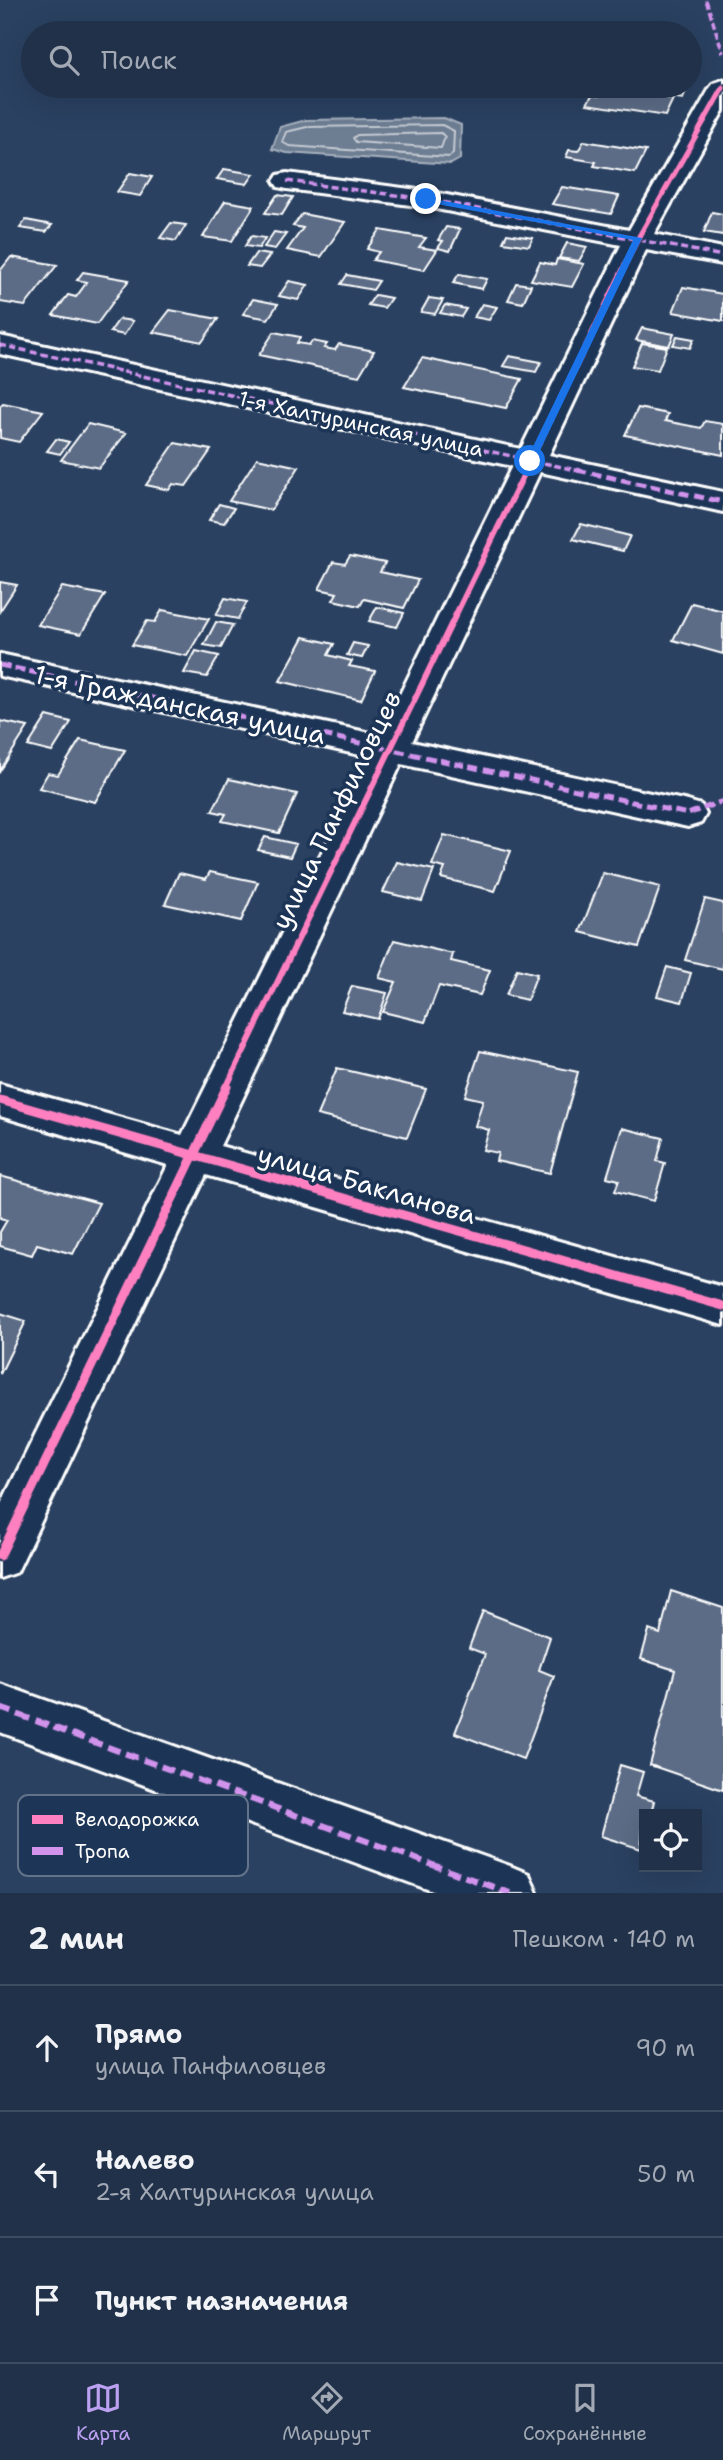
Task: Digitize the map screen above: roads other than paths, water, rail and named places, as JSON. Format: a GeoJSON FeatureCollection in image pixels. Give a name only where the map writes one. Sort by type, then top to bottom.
{"type":"FeatureCollection","features":[{"type":"Feature","properties":{"kind":"street","name":"улица Панфиловцев"},"geometry":{"type":"LineString","coordinates":[[0,1556],[191,1156],[638,238],[723,88]]}},
{"type":"Feature","properties":{"kind":"street"},"geometry":{"type":"LineString","coordinates":[[287,181],[426,199],[723,256]]}},
{"type":"Feature","properties":{"kind":"street","name":"1-я Халтуринская улица"},"geometry":{"type":"LineString","coordinates":[[0,345],[723,502]]}},
{"type":"Feature","properties":{"kind":"street","name":"1-я Гражданская улица"},"geometry":{"type":"LineString","coordinates":[[0,666],[688,814]]}},
{"type":"Feature","properties":{"kind":"street","name":"улица Бакланова"},"geometry":{"type":"LineString","coordinates":[[0,1100],[723,1306]]}},
{"type":"Feature","properties":{"kind":"street"},"geometry":{"type":"LineString","coordinates":[[0,1708],[240,1795]]}},
{"type":"Feature","properties":{"kind":"street"},"geometry":{"type":"LineString","coordinates":[[248,1798],[510,1893]]}},
{"type":"Feature","properties":{"kind":"water"},"geometry":{"type":"Polygon","coordinates":[[[444,118],[461,125],[460,159],[451,164],[287,153],[272,149],[280,127],[306,120],[444,118]]]}}]}
